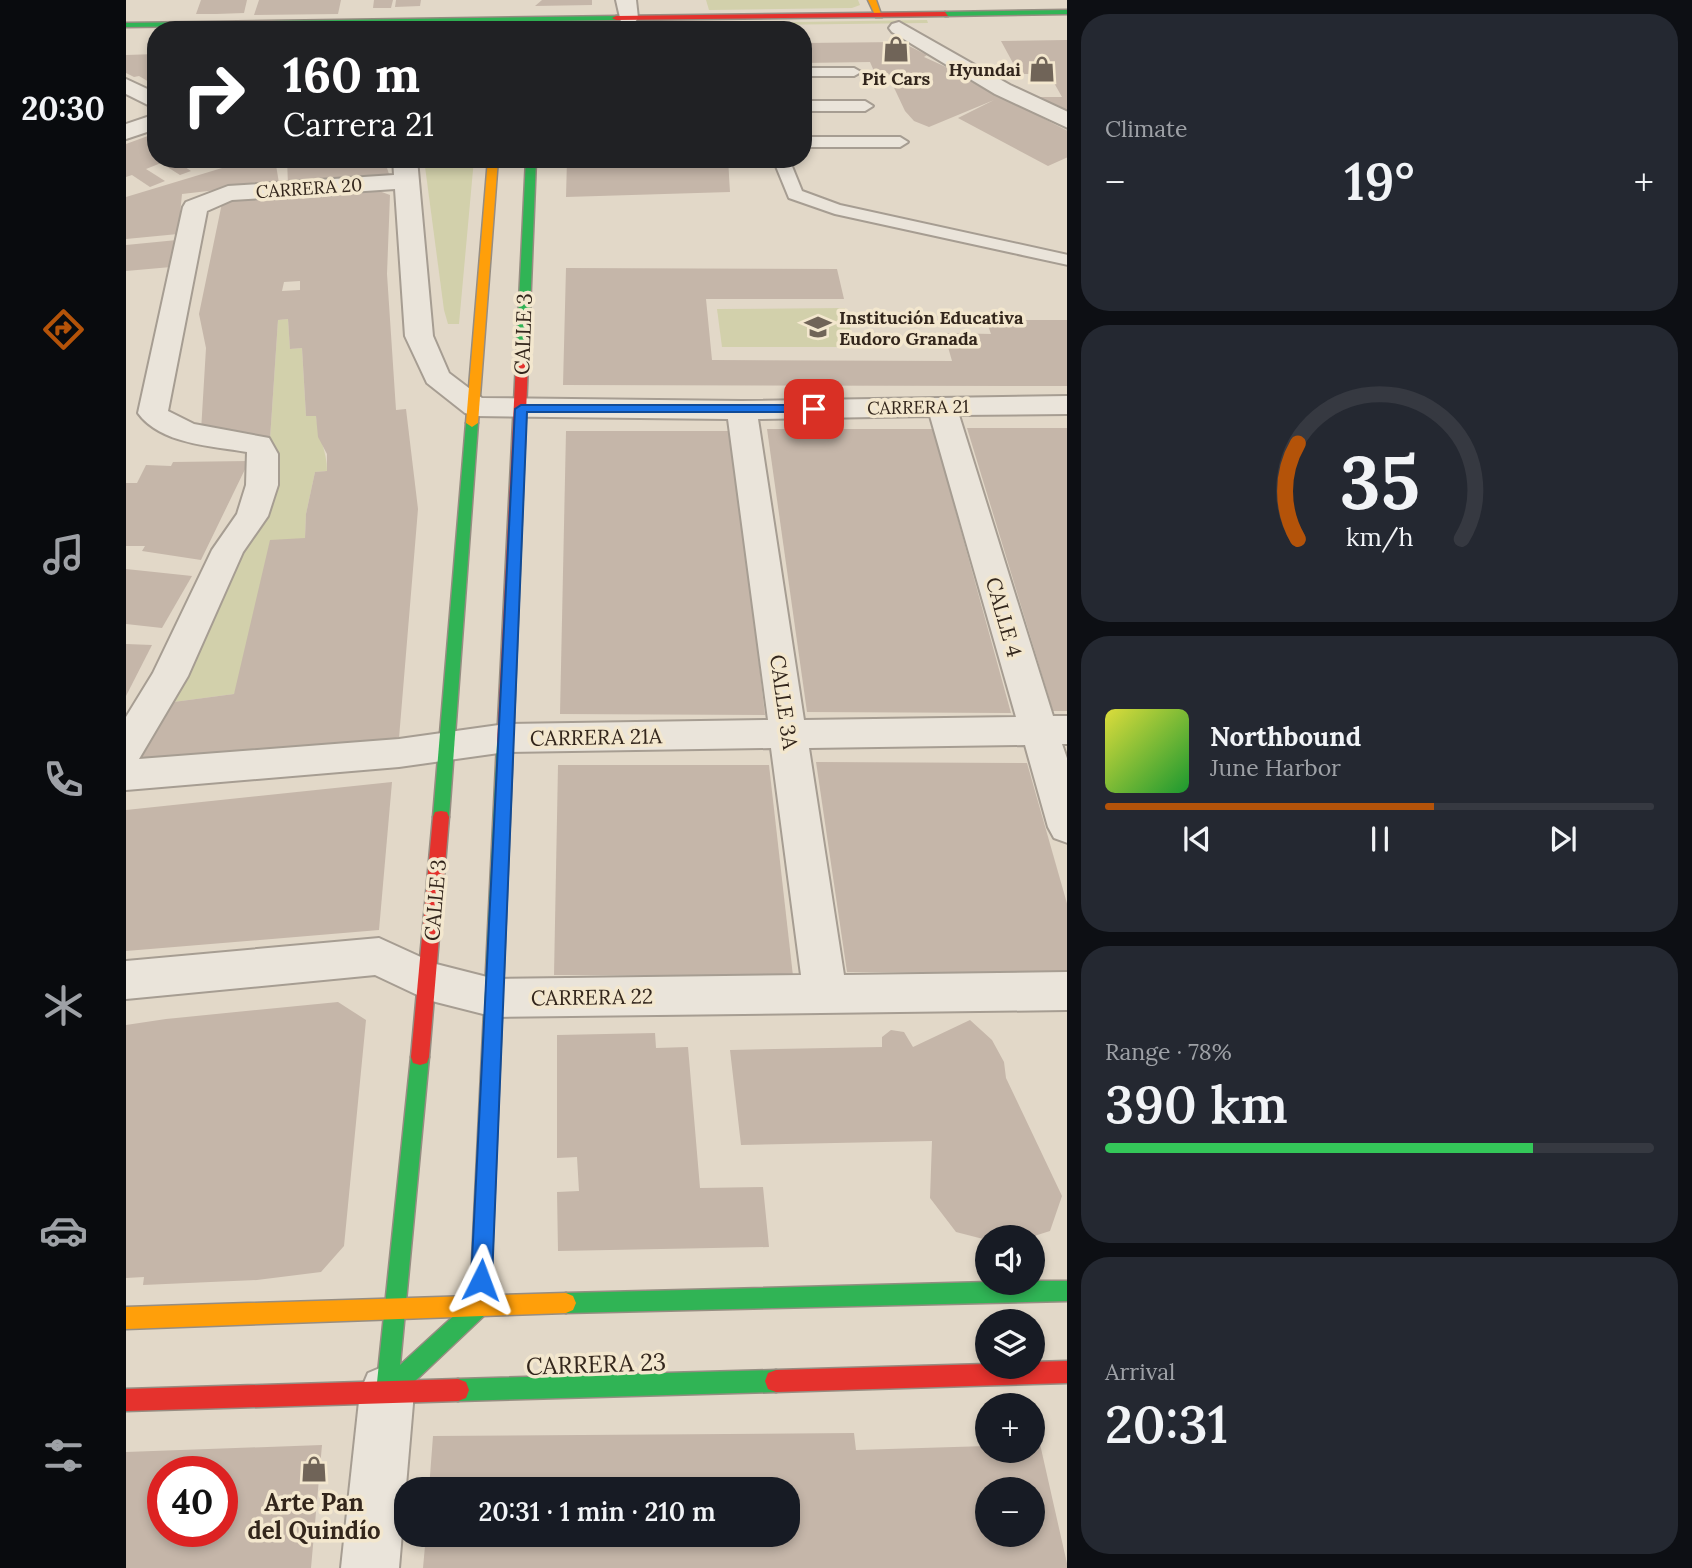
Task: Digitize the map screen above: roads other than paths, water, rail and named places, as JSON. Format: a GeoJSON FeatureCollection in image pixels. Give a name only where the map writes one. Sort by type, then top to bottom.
{"type":"FeatureCollection","features":[{"type":"Feature","properties":{"kind":"street"},"geometry":{"type":"LineString","coordinates":[[562,21],[627,9],[875,7],[1067,12]]}},
{"type":"Feature","properties":{"kind":"street"},"geometry":{"type":"LineString","coordinates":[[126,25],[147,25]]}},
{"type":"Feature","properties":{"kind":"street"},"geometry":{"type":"LineString","coordinates":[[812,30],[1067,26]]}},
{"type":"Feature","properties":{"kind":"street"},"geometry":{"type":"LineString","coordinates":[[899,29],[991,84],[1067,121]]}},
{"type":"Feature","properties":{"kind":"street"},"geometry":{"type":"LineString","coordinates":[[126,39],[147,39]]}},
{"type":"Feature","properties":{"kind":"street"},"geometry":{"type":"LineString","coordinates":[[126,85],[147,97]]}},
{"type":"Feature","properties":{"kind":"street"},"geometry":{"type":"LineString","coordinates":[[126,132],[147,124]]}},
{"type":"Feature","properties":{"kind":"street","name":"CALLE 3"},"geometry":{"type":"LineString","coordinates":[[370,1568],[428,981],[492,168]]}},
{"type":"Feature","properties":{"kind":"street","name":"CALLE 3"},"geometry":{"type":"LineString","coordinates":[[480,1306],[531,168]]}},
{"type":"Feature","properties":{"kind":"street"},"geometry":{"type":"LineString","coordinates":[[406,170],[419,336],[437,377],[475,408]]}},
{"type":"Feature","properties":{"kind":"street","name":"CARRERA 20"},"geometry":{"type":"LineString","coordinates":[[126,749],[170,676],[228,550],[252,516],[262,485],[263,454],[258,445],[172,427],[158,421],[153,413],[195,207],[228,193],[406,170]]}},
{"type":"Feature","properties":{"kind":"street","name":"CARRERA 21"},"geometry":{"type":"LineString","coordinates":[[475,408],[742,410],[1067,405]]}},
{"type":"Feature","properties":{"kind":"street","name":"CALLE 4"},"geometry":{"type":"LineString","coordinates":[[942,407],[1052,730],[1067,827]]}},
{"type":"Feature","properties":{"kind":"street","name":"CALLE 3A"},"geometry":{"type":"LineString","coordinates":[[742,410],[825,994]]}},
{"type":"Feature","properties":{"kind":"street","name":"CARRERA 21A"},"geometry":{"type":"LineString","coordinates":[[126,775],[399,753],[506,738],[1052,730]]}},
{"type":"Feature","properties":{"kind":"street","name":"CARRERA 22"},"geometry":{"type":"LineString","coordinates":[[126,979],[379,956],[428,981],[495,998],[1067,991]]}},
{"type":"Feature","properties":{"kind":"street"},"geometry":{"type":"LineString","coordinates":[[126,1318],[1067,1291]]}},
{"type":"Feature","properties":{"kind":"street"},"geometry":{"type":"LineString","coordinates":[[387,1392],[480,1306]]}},
{"type":"Feature","properties":{"kind":"street","name":"CARRERA 23"},"geometry":{"type":"LineString","coordinates":[[126,1400],[1067,1372]]}},
{"type":"Feature","properties":{"kind":"lane"},"geometry":{"type":"LineString","coordinates":[[812,72],[854,72]]}},
{"type":"Feature","properties":{"kind":"lane"},"geometry":{"type":"LineString","coordinates":[[812,106],[864,106]]}},
{"type":"Feature","properties":{"kind":"lane"},"geometry":{"type":"LineString","coordinates":[[812,142],[900,142]]}},
{"type":"Feature","properties":{"kind":"lane"},"geometry":{"type":"LineString","coordinates":[[785,168],[795,194],[835,209],[1067,260]]}},
{"type":"Feature","properties":{"kind":"place","name":"Pit Cars"},"geometry":{"type":"Point","coordinates":[896,49]}},
{"type":"Feature","properties":{"kind":"place","name":"Hyundai"},"geometry":{"type":"Point","coordinates":[1042,69]}},
{"type":"Feature","properties":{"kind":"place","name":"Institución Educativa Eudoro Granada"},"geometry":{"type":"Point","coordinates":[818,327]}},
{"type":"Feature","properties":{"kind":"place","name":"Arte Pan del Quindío"},"geometry":{"type":"Point","coordinates":[314,1469]}}]}
